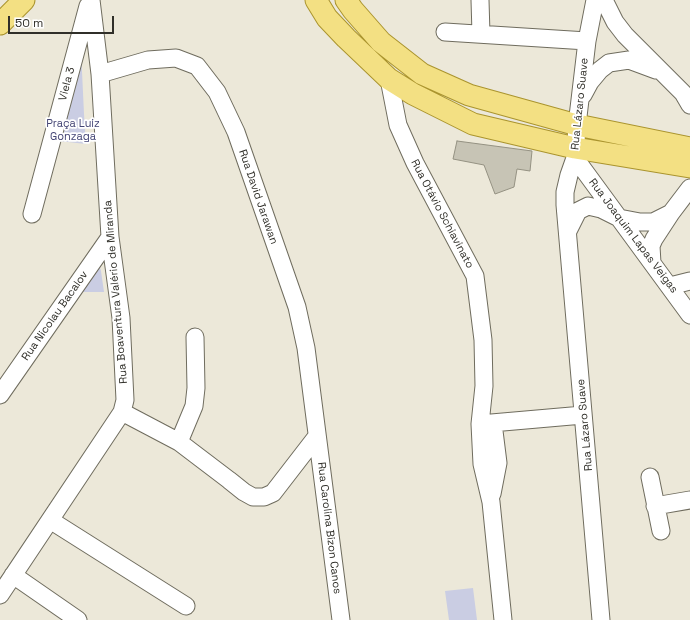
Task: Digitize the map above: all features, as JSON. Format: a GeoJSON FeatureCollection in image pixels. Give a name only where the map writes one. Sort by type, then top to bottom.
{"type":"FeatureCollection","features":[{"type":"Feature","properties":{"kind":"main road"},"geometry":{"type":"LineString","coordinates":[[0,24],[24,0]]}},
{"type":"Feature","properties":{"kind":"main road"},"geometry":{"type":"LineString","coordinates":[[316,0],[327,18],[336,28],[389,79],[412,94],[473,124],[575,153],[690,167]]}},
{"type":"Feature","properties":{"kind":"main road"},"geometry":{"type":"LineString","coordinates":[[346,0],[381,42],[422,74],[469,95],[577,125],[690,148]]}},
{"type":"Feature","properties":{"kind":"street","name":"Rua Boaventura Valério de Miranda"},"geometry":{"type":"LineString","coordinates":[[0,595],[122,412],[125,400],[120,318],[110,237],[100,74],[90,0]]}},
{"type":"Feature","properties":{"kind":"street","name":"Viela 3"},"geometry":{"type":"LineString","coordinates":[[32,214],[90,0]]}},
{"type":"Feature","properties":{"kind":"street"},"geometry":{"type":"LineString","coordinates":[[480,0],[481,34]]}},
{"type":"Feature","properties":{"kind":"street","name":"Rua Lázaro Suave"},"geometry":{"type":"LineString","coordinates":[[595,0],[587,41],[575,153],[565,192],[565,205],[601,620]]}},
{"type":"Feature","properties":{"kind":"street"},"geometry":{"type":"LineString","coordinates":[[604,0],[615,22],[625,35],[683,94],[690,105]]}},
{"type":"Feature","properties":{"kind":"street"},"geometry":{"type":"LineString","coordinates":[[444,32],[587,41]]}},
{"type":"Feature","properties":{"kind":"street","name":"Rua David Jarawan"},"geometry":{"type":"LineString","coordinates":[[100,74],[148,60],[176,58],[197,66],[217,92],[236,132],[296,307],[306,348],[317,436]]}},
{"type":"Feature","properties":{"kind":"street"},"geometry":{"type":"LineString","coordinates":[[580,102],[590,82],[600,70],[609,63],[619,60],[628,60],[662,72]]}},
{"type":"Feature","properties":{"kind":"street","name":"Rua Otávio Schiavinato"},"geometry":{"type":"LineString","coordinates":[[389,79],[398,125],[412,157],[475,276],[483,348],[486,424],[482,464],[491,502],[503,620]]}},
{"type":"Feature","properties":{"kind":"street","name":"Rua Joaquim Lapas Veigas"},"geometry":{"type":"LineString","coordinates":[[575,153],[619,218],[690,315]]}},
{"type":"Feature","properties":{"kind":"street"},"geometry":{"type":"LineString","coordinates":[[652,263],[651,246],[654,239],[690,188]]}},
{"type":"Feature","properties":{"kind":"street"},"geometry":{"type":"LineString","coordinates":[[568,230],[578,211],[588,206],[601,209],[619,218],[640,222],[653,222],[671,213]]}},
{"type":"Feature","properties":{"kind":"street","name":"Rua Nicolau Bacalov"},"geometry":{"type":"LineString","coordinates":[[0,395],[110,237]]}},
{"type":"Feature","properties":{"kind":"street"},"geometry":{"type":"LineString","coordinates":[[670,286],[690,281]]}},
{"type":"Feature","properties":{"kind":"street"},"geometry":{"type":"LineString","coordinates":[[179,442],[194,406],[196,388],[195,337]]}},
{"type":"Feature","properties":{"kind":"street"},"geometry":{"type":"LineString","coordinates":[[122,412],[179,442],[244,492],[253,497],[264,497],[273,493],[317,436]]}},
{"type":"Feature","properties":{"kind":"street"},"geometry":{"type":"LineString","coordinates":[[486,424],[583,415]]}},
{"type":"Feature","properties":{"kind":"street","name":"Rua Carolina Bizon Canos"},"geometry":{"type":"LineString","coordinates":[[317,436],[341,620]]}},
{"type":"Feature","properties":{"kind":"street"},"geometry":{"type":"LineString","coordinates":[[650,477],[661,531]]}},
{"type":"Feature","properties":{"kind":"street"},"geometry":{"type":"LineString","coordinates":[[655,506],[690,500]]}},
{"type":"Feature","properties":{"kind":"street"},"geometry":{"type":"LineString","coordinates":[[50,520],[186,606]]}},
{"type":"Feature","properties":{"kind":"street"},"geometry":{"type":"LineString","coordinates":[[13,575],[78,620]]}},
{"type":"Feature","properties":{"kind":"green space","name":"Praça Luiz Gonzaga"},"geometry":{"type":"Polygon","coordinates":[[[81,50],[84,114],[86,144],[59,141],[81,50]]]}},
{"type":"Feature","properties":{"kind":"green space"},"geometry":{"type":"Polygon","coordinates":[[[100,268],[104,292],[83,292],[89,273],[100,268]]]}},
{"type":"Feature","properties":{"kind":"green space"},"geometry":{"type":"Polygon","coordinates":[[[473,588],[477,620],[449,620],[445,591],[473,588]]]}},
{"type":"Feature","properties":{"kind":"building"},"geometry":{"type":"Polygon","coordinates":[[[457,141],[532,151],[530,171],[517,169],[514,187],[495,194],[484,165],[453,159],[457,141]]]}}]}
